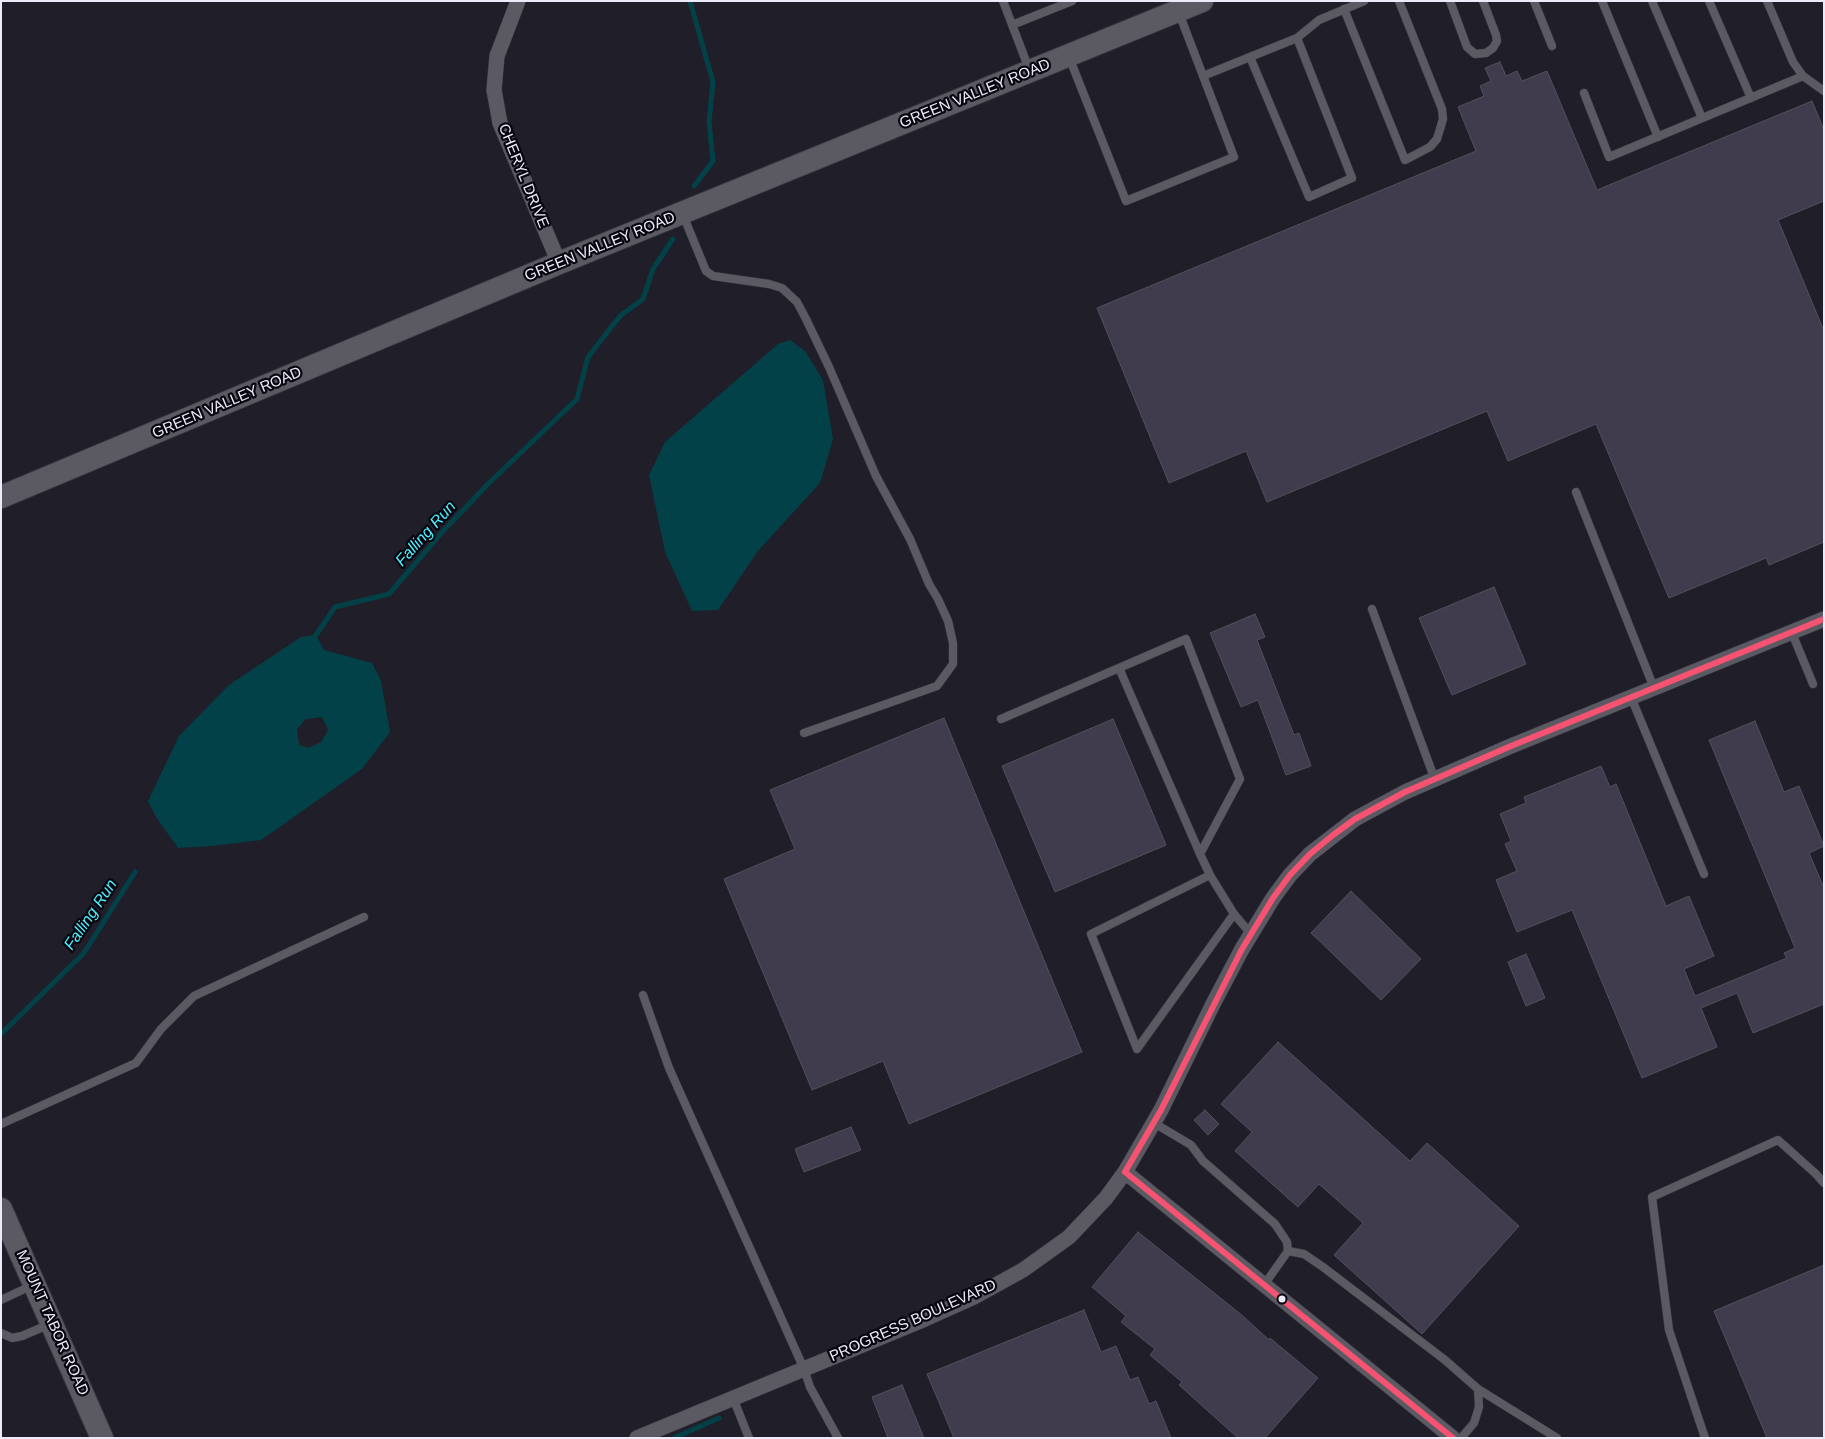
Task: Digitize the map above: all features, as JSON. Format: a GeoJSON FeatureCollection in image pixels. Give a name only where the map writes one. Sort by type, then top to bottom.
{"type":"FeatureCollection","features":[{"type":"Feature","properties":{"kind":"street","name":"CHERYL DRIVE"},"geometry":{"type":"LineString","coordinates":[[518,1],[497,56],[494,90],[500,123],[559,263]]}},
{"type":"Feature","properties":{"kind":"street","name":"GREEN VALLEY ROAD"},"geometry":{"type":"LineString","coordinates":[[1,497],[559,263],[1202,1]]}},
{"type":"Feature","properties":{"kind":"street","name":"PROGRESS BOULEVARD"},"geometry":{"type":"LineString","coordinates":[[637,1438],[974,1297],[1023,1270],[1069,1237],[1100,1204],[1125,1172],[1154,1123],[1213,1004],[1273,898],[1290,875],[1310,854],[1355,819],[1405,792],[1631,697],[1824,619]]}},
{"type":"Feature","properties":{"kind":"street"},"geometry":{"type":"LineString","coordinates":[[1125,1172],[1453,1438]]}},
{"type":"Feature","properties":{"kind":"street","name":"MOUNT TABOR ROAD"},"geometry":{"type":"LineString","coordinates":[[1,1209],[102,1438]]}},
{"type":"Feature","properties":{"kind":"lane"},"geometry":{"type":"LineString","coordinates":[[1003,1],[1030,71]]}},
{"type":"Feature","properties":{"kind":"lane"},"geometry":{"type":"LineString","coordinates":[[1012,25],[1072,1]]}},
{"type":"Feature","properties":{"kind":"lane"},"geometry":{"type":"LineString","coordinates":[[1203,76],[1297,38],[1320,20],[1364,1]]}},
{"type":"Feature","properties":{"kind":"lane"},"geometry":{"type":"LineString","coordinates":[[1344,10],[1405,160],[1430,147],[1437,139],[1442,119],[1442,109],[1399,1]]}},
{"type":"Feature","properties":{"kind":"lane"},"geometry":{"type":"LineString","coordinates":[[1450,1],[1467,47],[1475,54],[1486,53],[1493,48],[1497,41],[1483,1]]}},
{"type":"Feature","properties":{"kind":"lane"},"geometry":{"type":"LineString","coordinates":[[1534,1],[1552,46]]}},
{"type":"Feature","properties":{"kind":"lane"},"geometry":{"type":"LineString","coordinates":[[1602,1],[1658,137]]}},
{"type":"Feature","properties":{"kind":"lane"},"geometry":{"type":"LineString","coordinates":[[1652,1],[1702,118]]}},
{"type":"Feature","properties":{"kind":"lane"},"geometry":{"type":"LineString","coordinates":[[1709,1],[1751,98]]}},
{"type":"Feature","properties":{"kind":"lane"},"geometry":{"type":"LineString","coordinates":[[1767,1],[1793,62],[1803,76],[1824,92]]}},
{"type":"Feature","properties":{"kind":"lane"},"geometry":{"type":"LineString","coordinates":[[1069,55],[1126,201],[1234,157],[1178,11]]}},
{"type":"Feature","properties":{"kind":"lane"},"geometry":{"type":"LineString","coordinates":[[1250,57],[1309,197],[1352,178],[1297,38]]}},
{"type":"Feature","properties":{"kind":"lane"},"geometry":{"type":"LineString","coordinates":[[1584,93],[1609,157],[1803,76]]}},
{"type":"Feature","properties":{"kind":"lane"},"geometry":{"type":"LineString","coordinates":[[682,213],[706,271],[713,276],[769,284],[782,288],[797,302],[829,368],[876,476],[910,539],[929,584],[948,620],[953,643],[953,664],[936,686],[804,733]]}},
{"type":"Feature","properties":{"kind":"lane"},"geometry":{"type":"LineString","coordinates":[[1576,492],[1654,688]]}},
{"type":"Feature","properties":{"kind":"lane"},"geometry":{"type":"LineString","coordinates":[[1372,609],[1435,780]]}},
{"type":"Feature","properties":{"kind":"lane"},"geometry":{"type":"LineString","coordinates":[[1792,633],[1813,684]]}},
{"type":"Feature","properties":{"kind":"lane"},"geometry":{"type":"LineString","coordinates":[[1001,719],[1186,639],[1240,779],[1200,854]]}},
{"type":"Feature","properties":{"kind":"lane"},"geometry":{"type":"LineString","coordinates":[[1119,668],[1210,875],[1234,914],[1251,934]]}},
{"type":"Feature","properties":{"kind":"lane"},"geometry":{"type":"LineString","coordinates":[[1631,697],[1704,874]]}},
{"type":"Feature","properties":{"kind":"lane"},"geometry":{"type":"LineString","coordinates":[[1210,875],[1091,934],[1137,1049],[1234,914]]}},
{"type":"Feature","properties":{"kind":"lane"},"geometry":{"type":"LineString","coordinates":[[1,1124],[136,1063],[161,1029],[194,996],[364,916]]}},
{"type":"Feature","properties":{"kind":"lane"},"geometry":{"type":"LineString","coordinates":[[643,995],[669,1068],[804,1369],[810,1387],[838,1438]]}},
{"type":"Feature","properties":{"kind":"lane"},"geometry":{"type":"LineString","coordinates":[[1154,1123],[1191,1145],[1203,1161],[1274,1224],[1287,1242],[1288,1251],[1264,1285]]}},
{"type":"Feature","properties":{"kind":"lane"},"geometry":{"type":"LineString","coordinates":[[1705,1438],[1670,1330],[1652,1197],[1778,1140],[1824,1183]]}},
{"type":"Feature","properties":{"kind":"lane"},"geometry":{"type":"LineString","coordinates":[[1288,1251],[1304,1254],[1323,1267],[1446,1360],[1478,1389],[1557,1438]]}},
{"type":"Feature","properties":{"kind":"lane"},"geometry":{"type":"LineString","coordinates":[[1,1300],[35,1285]]}},
{"type":"Feature","properties":{"kind":"lane"},"geometry":{"type":"LineString","coordinates":[[1,1333],[12,1338],[22,1336],[52,1323]]}},
{"type":"Feature","properties":{"kind":"lane"},"geometry":{"type":"LineString","coordinates":[[1461,1438],[1474,1422],[1479,1407],[1478,1389]]}},
{"type":"Feature","properties":{"kind":"lane"},"geometry":{"type":"LineString","coordinates":[[733,1398],[749,1438]]}},
{"type":"Feature","properties":{"kind":"water"},"geometry":{"type":"Polygon","coordinates":[[[790,340],[805,351],[823,380],[833,439],[820,483],[758,551],[718,610],[692,611],[665,552],[649,475],[665,442],[778,344],[790,340]]]}},
{"type":"Feature","properties":{"kind":"water"},"geometry":{"type":"Polygon","coordinates":[[[316,635],[324,650],[372,663],[381,681],[390,732],[362,769],[261,840],[178,848],[156,817],[148,801],[179,736],[229,685],[301,637],[316,635]],[[322,717],[306,719],[297,729],[299,745],[309,748],[321,742],[328,730],[322,717]]]}},
{"type":"Feature","properties":{"kind":"building"},"geometry":{"type":"Polygon","coordinates":[[[1500,62],[1506,76],[1517,71],[1522,81],[1547,71],[1597,190],[1812,101],[1824,130],[1824,201],[1778,220],[1824,331],[1824,542],[1769,565],[1766,558],[1669,598],[1596,424],[1508,461],[1487,411],[1267,502],[1246,451],[1169,483],[1097,308],[1476,151],[1458,107],[1484,96],[1480,86],[1491,81],[1485,68],[1500,62]]]}},
{"type":"Feature","properties":{"kind":"building"},"geometry":{"type":"Polygon","coordinates":[[[1494,587],[1526,664],[1452,695],[1419,618],[1494,587]]]}},
{"type":"Feature","properties":{"kind":"building"},"geometry":{"type":"Polygon","coordinates":[[[1255,614],[1265,637],[1257,640],[1294,735],[1299,733],[1311,766],[1286,775],[1258,700],[1241,707],[1210,633],[1255,614]]]}},
{"type":"Feature","properties":{"kind":"building"},"geometry":{"type":"Polygon","coordinates":[[[944,718],[1082,1052],[909,1124],[883,1061],[812,1090],[724,879],[795,849],[770,790],[944,718]]]}},
{"type":"Feature","properties":{"kind":"building"},"geometry":{"type":"Polygon","coordinates":[[[1113,719],[1166,845],[1055,892],[1002,766],[1113,719]]]}},
{"type":"Feature","properties":{"kind":"building"},"geometry":{"type":"Polygon","coordinates":[[[1755,721],[1784,792],[1799,786],[1824,846],[1809,853],[1824,888],[1824,1004],[1753,1033],[1737,993],[1701,1008],[1717,1047],[1642,1078],[1572,910],[1517,932],[1496,880],[1517,871],[1505,844],[1511,841],[1500,814],[1526,803],[1524,797],[1601,766],[1610,787],[1616,784],[1666,906],[1689,896],[1714,956],[1684,969],[1695,996],[1787,958],[1784,953],[1795,948],[1709,740],[1755,721]]]}},
{"type":"Feature","properties":{"kind":"building"},"geometry":{"type":"Polygon","coordinates":[[[1351,891],[1421,959],[1381,1000],[1311,933],[1351,891]]]}},
{"type":"Feature","properties":{"kind":"building"},"geometry":{"type":"Polygon","coordinates":[[[1526,954],[1545,998],[1526,1006],[1508,962],[1526,954]]]}},
{"type":"Feature","properties":{"kind":"building"},"geometry":{"type":"Polygon","coordinates":[[[1278,1042],[1410,1161],[1427,1143],[1519,1226],[1422,1334],[1334,1255],[1363,1223],[1319,1184],[1298,1207],[1235,1151],[1252,1132],[1221,1104],[1278,1042]]]}},
{"type":"Feature","properties":{"kind":"building"},"geometry":{"type":"Polygon","coordinates":[[[1205,1110],[1219,1124],[1208,1135],[1194,1120],[1205,1110]]]}},
{"type":"Feature","properties":{"kind":"building"},"geometry":{"type":"Polygon","coordinates":[[[851,1127],[861,1150],[804,1172],[795,1149],[851,1127]]]}},
{"type":"Feature","properties":{"kind":"building"},"geometry":{"type":"Polygon","coordinates":[[[1138,1232],[1318,1378],[1265,1438],[1238,1438],[1179,1385],[1182,1382],[1150,1355],[1155,1349],[1121,1322],[1126,1316],[1092,1287],[1138,1232]]]}},
{"type":"Feature","properties":{"kind":"building"},"geometry":{"type":"Polygon","coordinates":[[[1824,1265],[1824,1438],[1767,1438],[1714,1311],[1824,1265]]]}},
{"type":"Feature","properties":{"kind":"building"},"geometry":{"type":"Polygon","coordinates":[[[1084,1310],[1101,1352],[1116,1346],[1130,1380],[1138,1377],[1149,1404],[1156,1401],[1171,1438],[954,1438],[927,1374],[1084,1310]]]}},
{"type":"Feature","properties":{"kind":"building"},"geometry":{"type":"Polygon","coordinates":[[[902,1385],[924,1438],[888,1438],[872,1397],[902,1385]]]}},
{"type":"Feature","properties":{"kind":"waterway","name":"Falling Run"},"geometry":{"type":"LineString","coordinates":[[690,1],[713,82],[709,122],[713,161],[694,186]]}},
{"type":"Feature","properties":{"kind":"waterway","name":"Falling Run"},"geometry":{"type":"LineString","coordinates":[[312,641],[335,607],[389,594],[444,530],[489,483],[577,399],[588,357],[620,316],[643,299],[653,269],[673,239]]}},
{"type":"Feature","properties":{"kind":"waterway","name":"Falling Run"},"geometry":{"type":"LineString","coordinates":[[1,1034],[84,953],[135,872]]}},
{"type":"Feature","properties":{"kind":"waterway"},"geometry":{"type":"LineString","coordinates":[[674,1438],[719,1418]]}},
{"type":"Feature","properties":{"kind":"transit line"},"geometry":{"type":"LineString","coordinates":[[1125,1172],[1161,1110],[1242,949],[1273,898],[1290,875],[1310,854],[1333,835],[1355,819],[1405,792],[1511,746],[1824,619]]}},
{"type":"Feature","properties":{"kind":"transit line"},"geometry":{"type":"LineString","coordinates":[[1125,1172],[1453,1438]]}}]}
